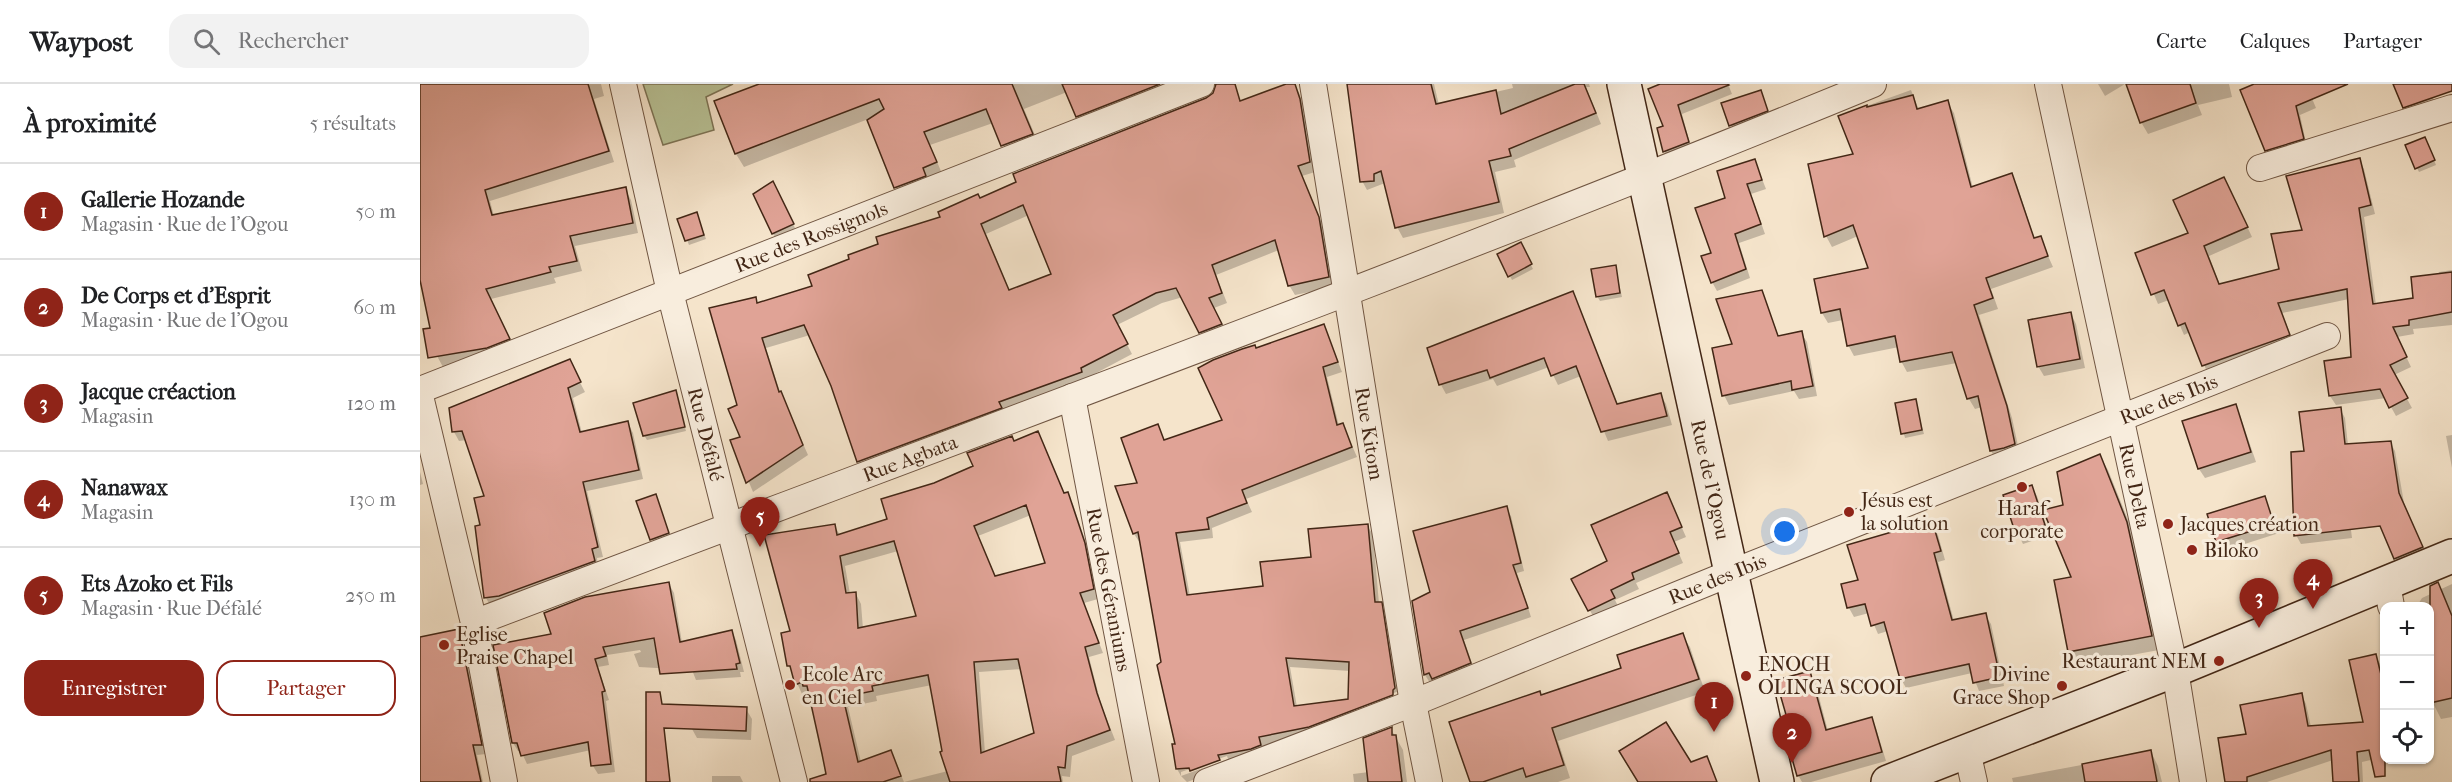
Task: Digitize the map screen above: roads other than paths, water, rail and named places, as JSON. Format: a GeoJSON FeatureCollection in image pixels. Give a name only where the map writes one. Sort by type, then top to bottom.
{"type":"FeatureCollection","features":[{"type":"Feature","properties":{"kind":"street","name":"Rue Défalé"},"geometry":{"type":"LineString","coordinates":[[623,84],[670,292],[731,525],[794,782]]}},
{"type":"Feature","properties":{"kind":"street","name":"Rue des Rossignols"},"geometry":{"type":"LineString","coordinates":[[420,390],[1201,84]]}},
{"type":"Feature","properties":{"kind":"street","name":"Rue Kitom"},"geometry":{"type":"LineString","coordinates":[[1313,84],[1413,703],[1429,782]]}},
{"type":"Feature","properties":{"kind":"street"},"geometry":{"type":"LineString","coordinates":[[1623,84],[1644,178]]}},
{"type":"Feature","properties":{"kind":"street","name":"Rue Agbata"},"geometry":{"type":"LineString","coordinates":[[474,623],[1346,294],[1644,178],[1873,84]]}},
{"type":"Feature","properties":{"kind":"street","name":"Rue Delta"},"geometry":{"type":"LineString","coordinates":[[2048,84],[2175,670],[2193,782]]}},
{"type":"Feature","properties":{"kind":"street"},"geometry":{"type":"LineString","coordinates":[[2260,168],[2452,108]]}},
{"type":"Feature","properties":{"kind":"street","name":"Rue de l'Ogou"},"geometry":{"type":"LineString","coordinates":[[1644,178],[1778,782]]}},
{"type":"Feature","properties":{"kind":"street","name":"Rue des Ibis"},"geometry":{"type":"LineString","coordinates":[[1207,782],[1413,703],[1731,573],[2327,336]]}},
{"type":"Feature","properties":{"kind":"street"},"geometry":{"type":"LineString","coordinates":[[420,396],[474,623],[504,782]]}},
{"type":"Feature","properties":{"kind":"street","name":"Rue des Géraniums"},"geometry":{"type":"LineString","coordinates":[[1072,397],[1146,782]]}},
{"type":"Feature","properties":{"kind":"street"},"geometry":{"type":"LineString","coordinates":[[1888,782],[1971,766],[2175,670],[2389,595],[2452,556]]}},
{"type":"Feature","properties":{"kind":"place","name":"Haraf corporate"},"geometry":{"type":"Point","coordinates":[2022,487]}},
{"type":"Feature","properties":{"kind":"place","name":"Jésus est la solution"},"geometry":{"type":"Point","coordinates":[1849,512]}},
{"type":"Feature","properties":{"kind":"place","name":"Jacques création"},"geometry":{"type":"Point","coordinates":[2168,524]}},
{"type":"Feature","properties":{"kind":"place","name":"Ets Azoko et Fils"},"geometry":{"type":"Point","coordinates":[760,547]}},
{"type":"Feature","properties":{"kind":"place","name":"Biloko"},"geometry":{"type":"Point","coordinates":[2192,550]}},
{"type":"Feature","properties":{"kind":"place","name":"Nanawax"},"geometry":{"type":"Point","coordinates":[2313,609]}},
{"type":"Feature","properties":{"kind":"place","name":"Jacque créaction"},"geometry":{"type":"Point","coordinates":[2259,628]}},
{"type":"Feature","properties":{"kind":"place","name":"Eglise Praise Chapel"},"geometry":{"type":"Point","coordinates":[444,645]}},
{"type":"Feature","properties":{"kind":"place","name":"Restaurant NEM"},"geometry":{"type":"Point","coordinates":[2219,661]}},
{"type":"Feature","properties":{"kind":"place","name":"ENOCH OLINGA SCOOL"},"geometry":{"type":"Point","coordinates":[1746,676]}},
{"type":"Feature","properties":{"kind":"place","name":"Ecole Arc en Ciel"},"geometry":{"type":"Point","coordinates":[790,685]}},
{"type":"Feature","properties":{"kind":"place","name":"Divine Grace Shop"},"geometry":{"type":"Point","coordinates":[2062,686]}},
{"type":"Feature","properties":{"kind":"place","name":"Gallerie Hozande"},"geometry":{"type":"Point","coordinates":[1714,732]}},
{"type":"Feature","properties":{"kind":"place","name":"De Corps et d'Esprit"},"geometry":{"type":"Point","coordinates":[1792,763]}}]}
